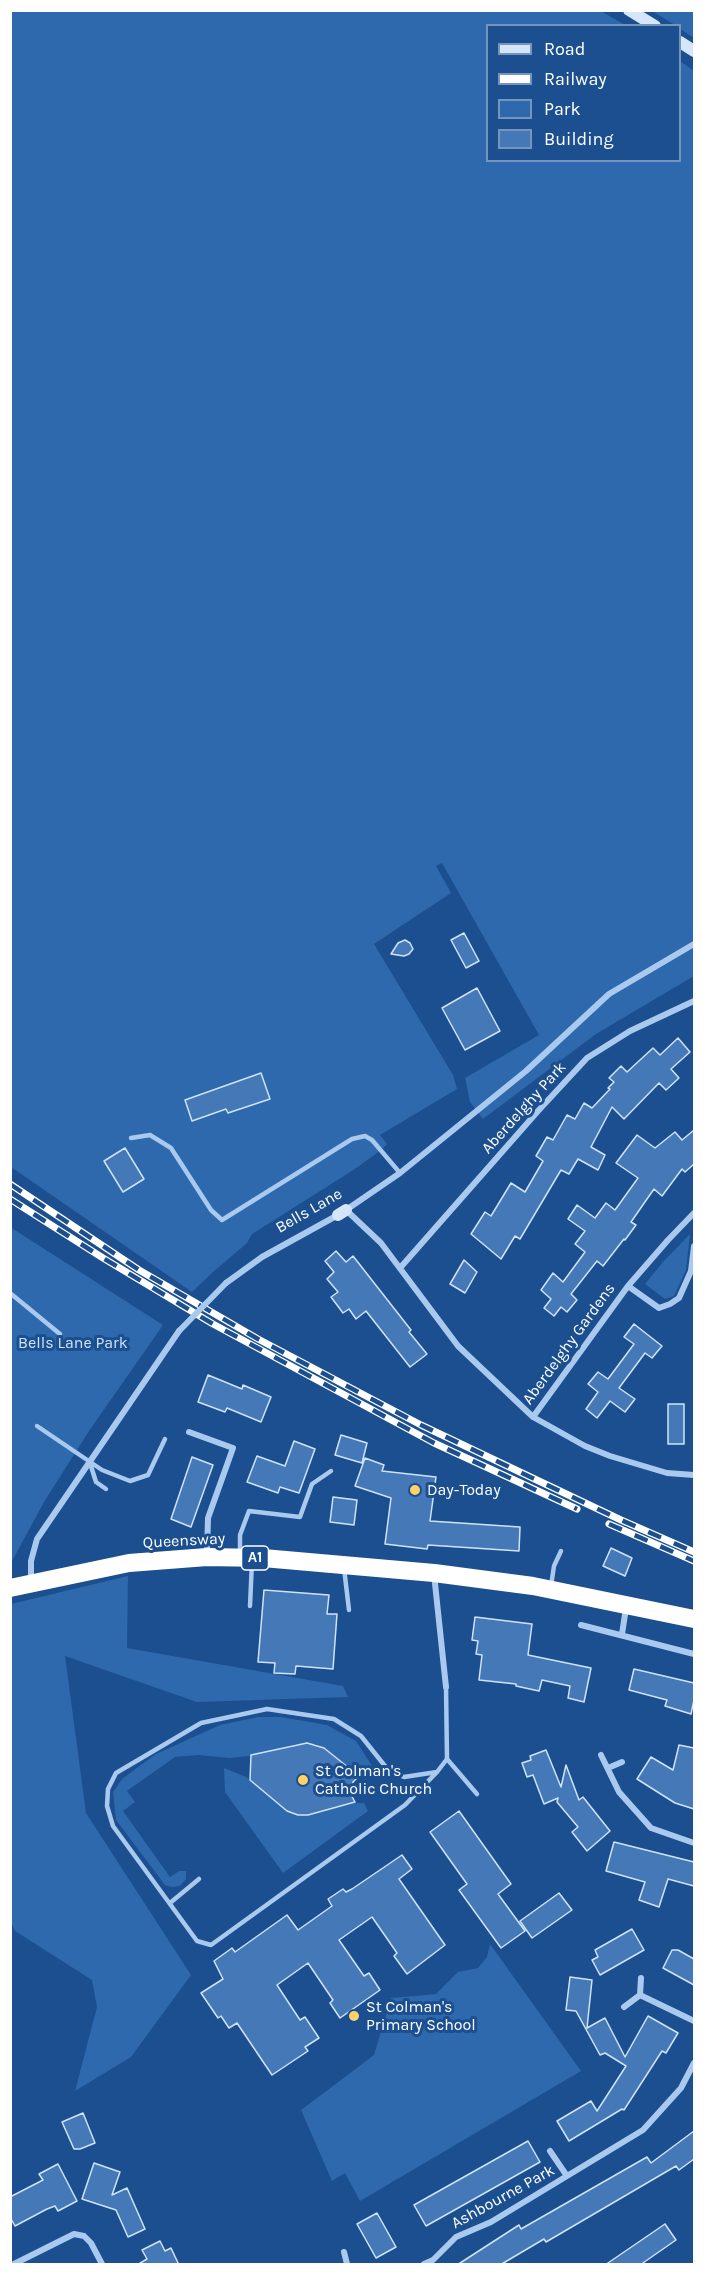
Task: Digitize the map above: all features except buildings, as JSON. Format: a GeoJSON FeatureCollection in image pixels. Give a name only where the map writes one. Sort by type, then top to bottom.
{"type":"FeatureCollection","features":[{"type":"Feature","properties":{"kind":"highway","name":"Queensway"},"geometry":{"type":"LineString","coordinates":[[10,1588],[129,1563],[207,1557],[246,1558],[434,1573],[550,1589],[694,1619]]}},
{"type":"Feature","properties":{"kind":"main road"},"geometry":{"type":"LineString","coordinates":[[629,10],[651,24]]}},
{"type":"Feature","properties":{"kind":"main road"},"geometry":{"type":"LineString","coordinates":[[681,43],[694,51]]}},
{"type":"Feature","properties":{"kind":"street","name":"Bells Lane"},"geometry":{"type":"LineString","coordinates":[[31,1585],[31,1561],[37,1539],[179,1331],[226,1283],[262,1257],[342,1212],[400,1173],[526,1071],[609,994],[694,944]]}},
{"type":"Feature","properties":{"kind":"street","name":"Aberdelghy Park"},"geometry":{"type":"LineString","coordinates":[[400,1268],[587,1058],[630,1031],[694,1001]]}},
{"type":"Feature","properties":{"kind":"street"},"geometry":{"type":"LineString","coordinates":[[342,1212],[381,1242],[458,1346],[532,1418],[585,1446],[610,1456],[667,1473],[694,1475]]}},
{"type":"Feature","properties":{"kind":"street","name":"Aberdelghy Gardens"},"geometry":{"type":"LineString","coordinates":[[532,1418],[628,1286],[694,1213]]}},
{"type":"Feature","properties":{"kind":"street","name":"Aberdelghy Gardens"},"geometry":{"type":"LineString","coordinates":[[628,1286],[659,1308],[670,1304],[679,1298],[691,1271],[694,1246]]}},
{"type":"Feature","properties":{"kind":"street"},"geometry":{"type":"LineString","coordinates":[[189,1432],[234,1448],[208,1518],[207,1557]]}},
{"type":"Feature","properties":{"kind":"street"},"geometry":{"type":"LineString","coordinates":[[434,1573],[446,1687]]}},
{"type":"Feature","properties":{"kind":"street"},"geometry":{"type":"LineString","coordinates":[[622,1634],[627,1605]]}},
{"type":"Feature","properties":{"kind":"street"},"geometry":{"type":"LineString","coordinates":[[581,1625],[694,1654]]}},
{"type":"Feature","properties":{"kind":"street"},"geometry":{"type":"LineString","coordinates":[[601,1755],[619,1792],[651,1828],[694,1842]]}},
{"type":"Feature","properties":{"kind":"street"},"geometry":{"type":"LineString","coordinates":[[608,1768],[622,1762]]}},
{"type":"Feature","properties":{"kind":"street"},"geometry":{"type":"LineString","coordinates":[[624,2007],[640,1995],[641,1978]]}},
{"type":"Feature","properties":{"kind":"street"},"geometry":{"type":"LineString","coordinates":[[640,1995],[694,2021]]}},
{"type":"Feature","properties":{"kind":"street","name":"Ashbourne Park"},"geometry":{"type":"LineString","coordinates":[[424,2265],[433,2260],[456,2237],[491,2222],[643,2130],[681,2088],[694,2063]]}},
{"type":"Feature","properties":{"kind":"street","name":"Ashbourne Park"},"geometry":{"type":"LineString","coordinates":[[550,2151],[567,2176]]}},
{"type":"Feature","properties":{"kind":"street"},"geometry":{"type":"LineString","coordinates":[[14,2265],[74,2234],[84,2236],[91,2243],[102,2265]]}},
{"type":"Feature","properties":{"kind":"street"},"geometry":{"type":"LineString","coordinates":[[344,2252],[347,2265]]}},
{"type":"Feature","properties":{"kind":"lane"},"geometry":{"type":"LineString","coordinates":[[131,1138],[150,1135],[171,1148],[211,1210],[222,1220],[352,1139],[365,1137],[372,1140],[400,1173]]}},
{"type":"Feature","properties":{"kind":"lane"},"geometry":{"type":"LineString","coordinates":[[10,1293],[60,1334]]}},
{"type":"Feature","properties":{"kind":"lane"},"geometry":{"type":"LineString","coordinates":[[37,1426],[102,1470],[130,1480],[148,1475],[165,1439]]}},
{"type":"Feature","properties":{"kind":"lane"},"geometry":{"type":"LineString","coordinates":[[90,1463],[96,1482],[106,1489]]}},
{"type":"Feature","properties":{"kind":"lane"},"geometry":{"type":"LineString","coordinates":[[249,1606],[246,1558],[240,1535],[249,1511],[300,1517],[312,1484],[331,1471]]}},
{"type":"Feature","properties":{"kind":"lane"},"geometry":{"type":"LineString","coordinates":[[550,1589],[554,1566],[561,1551]]}},
{"type":"Feature","properties":{"kind":"lane"},"geometry":{"type":"LineString","coordinates":[[344,1565],[349,1610]]}},
{"type":"Feature","properties":{"kind":"lane"},"geometry":{"type":"LineString","coordinates":[[446,1687],[447,1759],[477,1794]]}},
{"type":"Feature","properties":{"kind":"lane"},"geometry":{"type":"LineString","coordinates":[[436,1772],[404,1777],[389,1771],[362,1736],[334,1719],[267,1709],[201,1724],[116,1773],[108,1789],[107,1806],[113,1826],[197,1941],[211,1945],[405,1805],[436,1772],[447,1759]]}},
{"type":"Feature","properties":{"kind":"lane"},"geometry":{"type":"LineString","coordinates":[[170,1903],[199,1879]]}},
{"type":"Feature","properties":{"kind":"green space"},"geometry":{"type":"Polygon","coordinates":[[[599,10],[623,24],[486,24],[486,162],[681,162],[681,62],[694,71],[694,976],[596,1034],[483,1119],[470,1102],[465,1078],[539,1035],[442,863],[436,866],[451,893],[374,944],[453,1075],[457,1089],[380,1135],[387,1144],[381,1150],[252,1234],[247,1243],[192,1292],[11,1167],[10,11],[599,10]]]}},
{"type":"Feature","properties":{"kind":"green space"},"geometry":{"type":"Polygon","coordinates":[[[652,11],[694,11],[694,38],[681,30],[681,24],[673,24],[652,11]]]}},
{"type":"Feature","properties":{"kind":"green space","name":"Bells Lane Park"},"geometry":{"type":"Polygon","coordinates":[[[10,1227],[163,1325],[89,1431],[44,1502],[11,1563],[10,1227]]]}},
{"type":"Feature","properties":{"kind":"green space"},"geometry":{"type":"Polygon","coordinates":[[[690,1234],[686,1270],[674,1296],[665,1299],[645,1284],[690,1234]]]}},
{"type":"Feature","properties":{"kind":"green space"},"geometry":{"type":"Polygon","coordinates":[[[128,1576],[127,1648],[343,1686],[348,1697],[197,1702],[65,1656],[86,1813],[191,1975],[131,2057],[75,2091],[97,2007],[92,1980],[15,1931],[11,1922],[11,1604],[128,1576]]]}},
{"type":"Feature","properties":{"kind":"green space"},"geometry":{"type":"Polygon","coordinates":[[[258,1717],[281,1717],[327,1725],[356,1741],[372,1766],[366,1780],[324,1748],[315,1744],[297,1744],[250,1756],[229,1758],[199,1755],[175,1757],[127,1791],[135,1802],[123,1811],[170,1877],[179,1871],[186,1871],[186,1879],[180,1886],[165,1885],[116,1820],[113,1792],[122,1779],[156,1754],[220,1725],[258,1717]]]}},
{"type":"Feature","properties":{"kind":"green space"},"geometry":{"type":"Polygon","coordinates":[[[224,1768],[246,1777],[287,1811],[298,1815],[308,1815],[355,1803],[364,1803],[368,1811],[283,1873],[225,1792],[224,1768]]]}},
{"type":"Feature","properties":{"kind":"green space"},"geometry":{"type":"Polygon","coordinates":[[[490,1944],[581,2071],[360,2201],[345,2173],[332,2181],[301,2110],[374,2055],[391,1998],[436,1994],[458,1972],[478,1968],[487,1957],[490,1944]]]}},
{"type":"Feature","properties":{"kind":"railway"},"geometry":{"type":"LineString","coordinates":[[10,1184],[139,1270],[258,1339],[421,1425],[694,1552]]}},
{"type":"Feature","properties":{"kind":"railway"},"geometry":{"type":"LineString","coordinates":[[10,1199],[213,1324],[434,1443],[577,1509]]}},
{"type":"Feature","properties":{"kind":"railway"},"geometry":{"type":"LineString","coordinates":[[609,1524],[694,1561]]}},
{"type":"Feature","properties":{"kind":"place","name":"Day-Today"},"geometry":{"type":"Point","coordinates":[415,1490]}},
{"type":"Feature","properties":{"kind":"place","name":"St Colman's Catholic Church"},"geometry":{"type":"Point","coordinates":[303,1780]}},
{"type":"Feature","properties":{"kind":"place","name":"St Colman's Primary School"},"geometry":{"type":"Point","coordinates":[354,2016]}}]}
